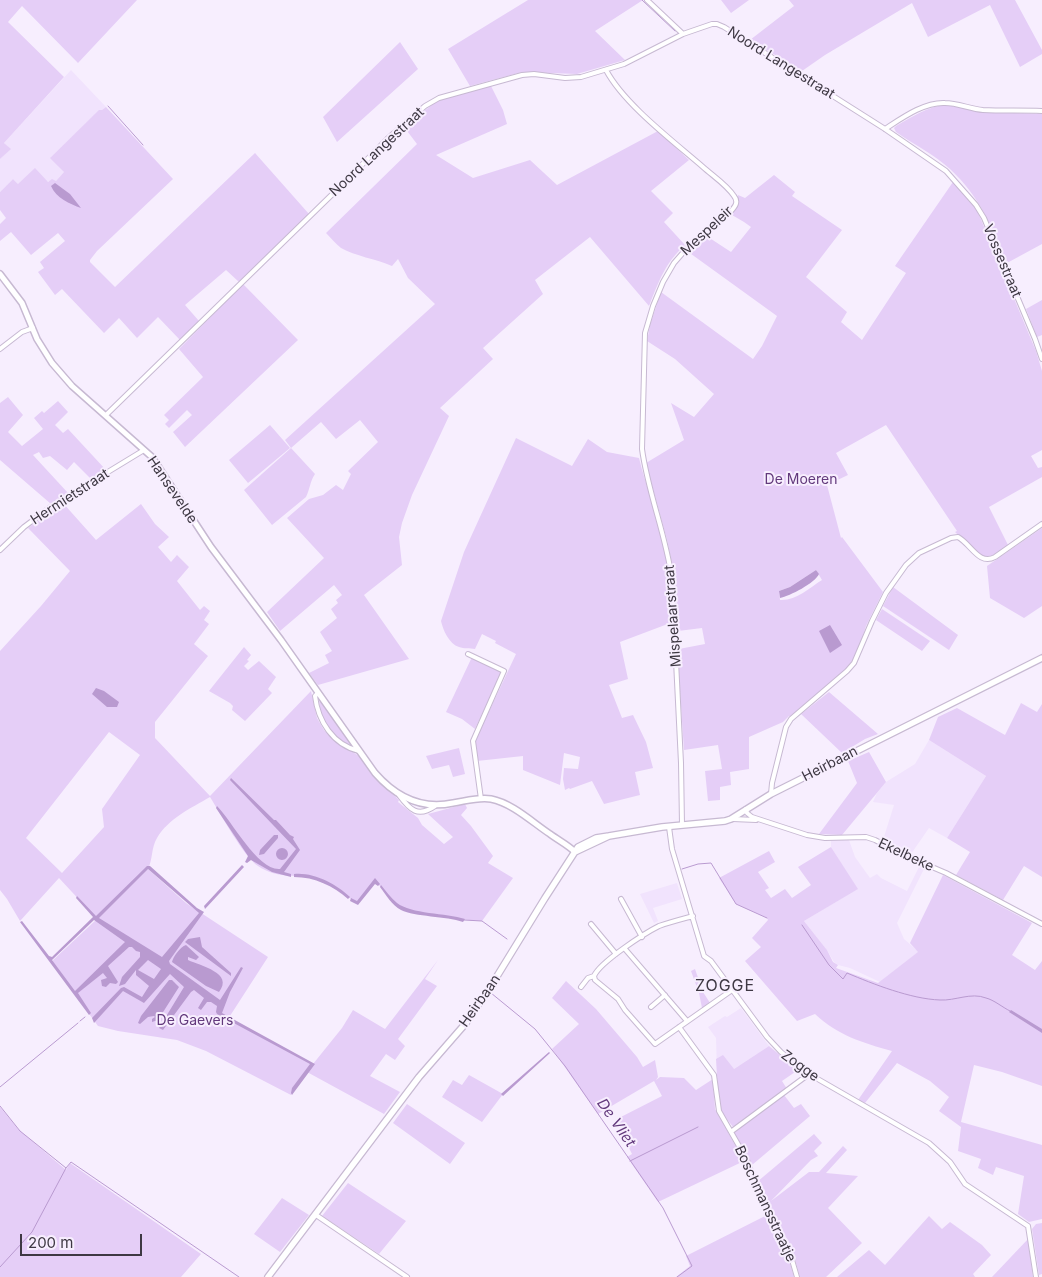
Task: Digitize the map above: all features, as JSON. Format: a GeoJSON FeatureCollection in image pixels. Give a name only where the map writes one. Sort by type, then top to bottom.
{"type":"FeatureCollection","features":[{"type":"Feature","properties":{"kind":"main road","name":"Heirbaan"},"geometry":{"type":"LineString","coordinates":[[268,1277],[424,1071],[466,1023],[575,852],[609,836],[732,818],[771,794],[1042,658]]}},
{"type":"Feature","properties":{"kind":"street"},"geometry":{"type":"LineString","coordinates":[[647,0],[684,34]]}},
{"type":"Feature","properties":{"kind":"street","name":"Noord Langestraat"},"geometry":{"type":"LineString","coordinates":[[106,415],[350,178],[387,139],[425,106],[439,98],[522,75],[534,74],[572,78],[606,70],[624,64],[684,34],[712,24],[724,27],[885,129],[946,171]]}},
{"type":"Feature","properties":{"kind":"street","name":"Mespeleir"},"geometry":{"type":"LineString","coordinates":[[606,70],[614,85],[639,110],[718,180],[735,197],[736,202],[735,208],[688,247],[674,263],[663,282],[653,308],[645,333],[644,351]]}},
{"type":"Feature","properties":{"kind":"street"},"geometry":{"type":"LineString","coordinates":[[885,129],[898,120],[937,103],[956,104],[975,109],[1042,111]]}},
{"type":"Feature","properties":{"kind":"street","name":"Vossestraat"},"geometry":{"type":"LineString","coordinates":[[946,171],[976,205],[984,218],[1035,338],[1042,359]]}},
{"type":"Feature","properties":{"kind":"street","name":"Hansevelde"},"geometry":{"type":"LineString","coordinates":[[0,274],[22,303],[45,353],[58,372],[144,450],[157,465],[221,562],[282,640],[359,751],[384,783],[400,795],[421,804],[435,806]]}},
{"type":"Feature","properties":{"kind":"street"},"geometry":{"type":"LineString","coordinates":[[0,349],[22,332],[33,328]]}},
{"type":"Feature","properties":{"kind":"street","name":"Mispelaarstraat"},"geometry":{"type":"LineString","coordinates":[[644,351],[642,449],[644,466],[669,558],[672,579],[681,763],[682,825]]}},
{"type":"Feature","properties":{"kind":"street","name":"Hermietstraat"},"geometry":{"type":"LineString","coordinates":[[0,550],[24,527],[52,506],[144,450]]}},
{"type":"Feature","properties":{"kind":"street"},"geometry":{"type":"LineString","coordinates":[[771,794],[786,727],[791,719],[847,671],[854,662],[886,593],[913,558],[919,553],[951,538],[958,538],[982,558],[988,560],[1042,524]]}},
{"type":"Feature","properties":{"kind":"street"},"geometry":{"type":"LineString","coordinates":[[468,654],[504,671],[473,741],[481,799]]}},
{"type":"Feature","properties":{"kind":"street"},"geometry":{"type":"LineString","coordinates":[[318,692],[315,696],[323,724],[350,749],[359,751]]}},
{"type":"Feature","properties":{"kind":"street"},"geometry":{"type":"LineString","coordinates":[[400,795],[414,811],[422,812],[435,806],[490,799],[505,804],[575,852]]}},
{"type":"Feature","properties":{"kind":"street","name":"Ekelbeke"},"geometry":{"type":"LineString","coordinates":[[746,810],[749,815],[760,820],[807,836],[825,838],[866,837],[875,840],[904,855],[946,872],[1042,924]]}},
{"type":"Feature","properties":{"kind":"street","name":"Ekelbeke"},"geometry":{"type":"LineString","coordinates":[[732,818],[760,820]]}},
{"type":"Feature","properties":{"kind":"street","name":"Zogge"},"geometry":{"type":"LineString","coordinates":[[669,827],[672,850],[704,956],[710,961],[773,1045],[809,1074],[929,1143],[950,1162],[965,1184],[1028,1226],[1036,1277]]}},
{"type":"Feature","properties":{"kind":"street"},"geometry":{"type":"LineString","coordinates":[[621,899],[642,936]]}},
{"type":"Feature","properties":{"kind":"street"},"geometry":{"type":"LineString","coordinates":[[581,986],[588,978],[594,976],[602,964],[642,936],[661,926],[693,916]]}},
{"type":"Feature","properties":{"kind":"street"},"geometry":{"type":"LineString","coordinates":[[590,924],[616,954]]}},
{"type":"Feature","properties":{"kind":"street"},"geometry":{"type":"LineString","coordinates":[[625,949],[687,1021]]}},
{"type":"Feature","properties":{"kind":"street"},"geometry":{"type":"LineString","coordinates":[[594,976],[595,980],[618,999],[625,1010],[655,1044],[732,990]]}},
{"type":"Feature","properties":{"kind":"street"},"geometry":{"type":"LineString","coordinates":[[651,1007],[665,996]]}},
{"type":"Feature","properties":{"kind":"street","name":"Boschmansstraatje"},"geometry":{"type":"LineString","coordinates":[[679,1027],[714,1078],[718,1109],[747,1160],[761,1200],[790,1253],[797,1277]]}},
{"type":"Feature","properties":{"kind":"street"},"geometry":{"type":"LineString","coordinates":[[732,1132],[809,1074]]}},
{"type":"Feature","properties":{"kind":"street"},"geometry":{"type":"LineString","coordinates":[[316,1215],[408,1277]]}},
{"type":"Feature","properties":{"kind":"shaded area"},"geometry":{"type":"Polygon","coordinates":[[[71,70],[106,107],[99,111],[51,157],[64,172],[56,181],[18,184],[13,179],[0,192],[0,159],[10,149],[4,143],[71,70]]]}},
{"type":"Feature","properties":{"kind":"shaded area"},"geometry":{"type":"Polygon","coordinates":[[[55,183],[70,194],[81,208],[56,194],[51,186],[55,183]]]}},
{"type":"Feature","properties":{"kind":"shaded area"},"geometry":{"type":"Polygon","coordinates":[[[816,570],[819,574],[817,578],[808,585],[780,598],[779,591],[790,587],[816,570]]]}},
{"type":"Feature","properties":{"kind":"shaded area"},"geometry":{"type":"Polygon","coordinates":[[[830,625],[842,645],[830,653],[819,631],[830,625]]]}},
{"type":"Feature","properties":{"kind":"shaded area"},"geometry":{"type":"Polygon","coordinates":[[[96,688],[104,691],[119,702],[117,707],[107,707],[92,694],[96,688]]]}},
{"type":"Feature","properties":{"kind":"shaded area"},"geometry":{"type":"Polygon","coordinates":[[[929,740],[986,776],[947,838],[929,828],[911,854],[883,840],[894,805],[873,802],[877,793],[886,782],[915,764],[929,740]]]}},
{"type":"Feature","properties":{"kind":"shaded area"},"geometry":{"type":"Polygon","coordinates":[[[231,778],[294,837],[293,839],[300,850],[284,872],[291,874],[291,877],[272,872],[251,860],[247,863],[245,862],[248,856],[216,808],[217,806],[254,854],[272,867],[280,869],[296,849],[230,780],[231,778]]]}},
{"type":"Feature","properties":{"kind":"shaded area"},"geometry":{"type":"Polygon","coordinates":[[[274,835],[278,835],[278,838],[264,854],[259,855],[260,850],[274,835]]]}},
{"type":"Feature","properties":{"kind":"shaded area"},"geometry":{"type":"Polygon","coordinates":[[[831,840],[849,840],[855,857],[870,878],[877,874],[881,878],[907,891],[920,865],[925,867],[897,923],[904,939],[919,952],[880,982],[834,962],[804,921],[857,889],[831,847],[831,840]]]}},
{"type":"Feature","properties":{"kind":"shaded area"},"geometry":{"type":"Polygon","coordinates":[[[282,848],[288,854],[282,860],[276,854],[282,848]]]}},
{"type":"Feature","properties":{"kind":"shaded area"},"geometry":{"type":"Polygon","coordinates":[[[242,865],[244,867],[205,909],[204,906],[242,865]]]}},
{"type":"Feature","properties":{"kind":"shaded area"},"geometry":{"type":"Polygon","coordinates":[[[147,866],[150,866],[204,912],[169,961],[170,964],[220,1000],[241,967],[243,968],[230,992],[222,1013],[315,1064],[292,1095],[292,1088],[310,1064],[217,1014],[217,1006],[211,1002],[207,1002],[201,1010],[198,1008],[204,998],[194,990],[163,1030],[159,1028],[184,987],[170,974],[144,1003],[123,991],[94,1023],[92,1018],[121,988],[124,987],[142,997],[149,986],[136,975],[136,970],[125,984],[119,986],[122,977],[140,957],[140,952],[129,947],[108,966],[118,982],[116,984],[110,983],[106,987],[102,986],[101,980],[107,978],[103,973],[78,993],[91,1013],[89,1015],[20,922],[22,921],[49,956],[52,957],[93,917],[76,898],[77,896],[96,916],[147,866]],[[148,869],[99,918],[162,957],[199,913],[148,869]],[[94,920],[52,960],[75,991],[125,942],[94,920]],[[148,960],[138,970],[154,979],[161,969],[148,960]]]}},
{"type":"Feature","properties":{"kind":"shaded area"},"geometry":{"type":"Polygon","coordinates":[[[294,874],[317,877],[350,897],[348,899],[330,886],[316,881],[294,877],[294,874]]]}},
{"type":"Feature","properties":{"kind":"shaded area"},"geometry":{"type":"Polygon","coordinates":[[[375,878],[380,884],[378,886],[375,884],[358,905],[350,901],[351,898],[357,901],[375,878]]]}},
{"type":"Feature","properties":{"kind":"shaded area"},"geometry":{"type":"Polygon","coordinates":[[[677,883],[682,899],[653,908],[658,921],[654,923],[640,894],[677,883]]]}},
{"type":"Feature","properties":{"kind":"shaded area"},"geometry":{"type":"Polygon","coordinates":[[[381,885],[403,907],[465,919],[463,922],[401,910],[389,900],[380,887],[381,885]]]}},
{"type":"Feature","properties":{"kind":"shaded area"},"geometry":{"type":"Polygon","coordinates":[[[200,937],[202,947],[231,973],[231,976],[185,942],[188,939],[200,937]]]}},
{"type":"Feature","properties":{"kind":"shaded area"},"geometry":{"type":"Polygon","coordinates":[[[186,945],[199,957],[196,960],[188,957],[188,960],[219,975],[223,985],[219,992],[206,986],[172,962],[177,952],[186,945]]]}},
{"type":"Feature","properties":{"kind":"shaded area"},"geometry":{"type":"Polygon","coordinates":[[[169,980],[172,980],[179,987],[158,1020],[152,1022],[154,1016],[148,1017],[140,1024],[138,1023],[141,1016],[169,980]]]}},
{"type":"Feature","properties":{"kind":"shaded area"},"geometry":{"type":"Polygon","coordinates":[[[741,1008],[769,1046],[734,1069],[717,1073],[716,1038],[708,1027],[741,1008]]]}},
{"type":"Feature","properties":{"kind":"shaded area"},"geometry":{"type":"Polygon","coordinates":[[[1011,1010],[1042,1029],[1042,1033],[1009,1012],[1011,1010]]]}},
{"type":"Feature","properties":{"kind":"shaded area"},"geometry":{"type":"Polygon","coordinates":[[[549,1052],[503,1096],[501,1094],[549,1052]]]}},
{"type":"Feature","properties":{"kind":"green space"},"geometry":{"type":"Polygon","coordinates":[[[0,0],[137,0],[78,63],[22,6],[8,22],[64,77],[4,143],[11,149],[0,159],[0,0]]]}},
{"type":"Feature","properties":{"kind":"green space"},"geometry":{"type":"Polygon","coordinates":[[[528,0],[643,0],[595,31],[625,60],[577,74],[522,72],[470,86],[448,49],[528,0]]]}},
{"type":"Feature","properties":{"kind":"green space"},"geometry":{"type":"Polygon","coordinates":[[[721,0],[749,0],[731,13],[721,0]]]}},
{"type":"Feature","properties":{"kind":"green space"},"geometry":{"type":"Polygon","coordinates":[[[789,0],[1015,0],[1042,50],[1042,54],[1020,67],[990,5],[928,37],[912,3],[825,55],[802,71],[750,40],[794,6],[789,0]]]}},
{"type":"Feature","properties":{"kind":"green space"},"geometry":{"type":"Polygon","coordinates":[[[400,42],[418,69],[337,142],[323,117],[400,42]]]}},
{"type":"Feature","properties":{"kind":"green space"},"geometry":{"type":"Polygon","coordinates":[[[491,86],[503,110],[507,124],[436,155],[473,178],[530,160],[557,185],[658,131],[689,160],[651,191],[673,213],[664,222],[685,245],[667,266],[649,306],[590,237],[535,280],[543,294],[483,348],[493,359],[440,408],[449,416],[412,495],[402,523],[399,537],[402,565],[364,595],[409,659],[318,685],[309,673],[329,663],[325,655],[332,651],[320,632],[337,618],[331,609],[338,603],[336,600],[342,595],[334,585],[280,631],[267,612],[324,558],[287,518],[309,499],[323,495],[336,485],[343,490],[351,474],[348,471],[378,442],[360,420],[336,439],[321,422],[291,448],[285,440],[435,304],[408,278],[398,259],[392,266],[353,253],[341,248],[326,233],[417,144],[404,127],[438,100],[491,86]]]}},
{"type":"Feature","properties":{"kind":"green space"},"geometry":{"type":"Polygon","coordinates":[[[946,105],[988,112],[1042,114],[1042,244],[1007,263],[984,213],[961,180],[944,164],[896,132],[894,128],[926,110],[946,105]]]}},
{"type":"Feature","properties":{"kind":"green space"},"geometry":{"type":"Polygon","coordinates":[[[106,107],[173,179],[97,251],[90,260],[115,287],[255,153],[309,214],[239,282],[226,270],[185,305],[199,321],[180,340],[158,317],[137,338],[119,318],[104,333],[62,289],[55,295],[38,272],[44,268],[40,262],[65,241],[58,233],[31,255],[11,232],[0,241],[0,224],[6,218],[0,210],[0,192],[13,179],[18,184],[35,168],[48,182],[52,179],[56,181],[64,172],[50,158],[99,110],[106,107]]]}},
{"type":"Feature","properties":{"kind":"green space","name":"De Moeren"},"geometry":{"type":"Polygon","coordinates":[[[774,175],[795,192],[792,196],[842,230],[806,277],[847,312],[841,322],[862,340],[906,273],[895,266],[953,182],[977,210],[1036,351],[1042,371],[1042,450],[1031,456],[1038,468],[1042,467],[1042,477],[989,507],[1008,545],[989,558],[983,558],[955,532],[957,531],[886,425],[836,453],[848,475],[827,485],[841,538],[883,592],[866,626],[858,651],[847,669],[791,717],[789,716],[783,722],[749,737],[749,769],[730,772],[731,785],[720,787],[720,800],[708,801],[705,771],[722,769],[718,745],[684,750],[678,662],[679,649],[705,644],[702,628],[678,631],[673,568],[646,463],[684,440],[671,403],[694,417],[714,394],[675,359],[647,341],[650,325],[661,292],[753,359],[762,346],[777,316],[687,251],[705,235],[731,252],[751,227],[732,215],[738,205],[738,195],[745,198],[774,175]],[[816,570],[790,587],[779,591],[780,600],[797,596],[822,580],[816,570]]]}},
{"type":"Feature","properties":{"kind":"green space"},"geometry":{"type":"Polygon","coordinates":[[[243,284],[298,340],[185,447],[173,432],[192,415],[187,410],[169,428],[165,424],[169,420],[164,415],[203,377],[179,349],[243,284]]]}},
{"type":"Feature","properties":{"kind":"green space"},"geometry":{"type":"Polygon","coordinates":[[[1042,300],[1042,335],[1037,337],[1026,309],[1042,300]]]}},
{"type":"Feature","properties":{"kind":"green space"},"geometry":{"type":"Polygon","coordinates":[[[8,397],[23,415],[8,432],[22,446],[43,429],[34,418],[42,411],[44,413],[58,401],[68,412],[55,425],[63,433],[68,429],[106,470],[91,479],[74,462],[67,470],[50,456],[43,458],[39,452],[33,455],[68,493],[51,504],[0,460],[0,403],[8,397]]]}},
{"type":"Feature","properties":{"kind":"green space"},"geometry":{"type":"Polygon","coordinates":[[[270,425],[290,448],[248,483],[229,460],[270,425]]]}},
{"type":"Feature","properties":{"kind":"green space"},"geometry":{"type":"Polygon","coordinates":[[[516,438],[572,466],[588,439],[607,452],[639,458],[659,524],[669,577],[673,622],[620,642],[628,679],[609,685],[622,718],[633,715],[646,742],[653,768],[635,772],[640,795],[604,804],[592,781],[565,790],[564,768],[578,769],[580,757],[564,753],[560,785],[523,770],[523,756],[477,761],[474,744],[516,654],[482,634],[475,649],[459,647],[449,640],[441,621],[464,552],[516,438]]]}},
{"type":"Feature","properties":{"kind":"green space"},"geometry":{"type":"Polygon","coordinates":[[[291,448],[315,474],[306,497],[272,525],[244,490],[291,448]]]}},
{"type":"Feature","properties":{"kind":"green space","name":"De Gaevers"},"geometry":{"type":"Polygon","coordinates":[[[63,503],[96,540],[141,504],[155,524],[169,537],[158,547],[171,562],[177,555],[189,567],[177,581],[200,610],[204,606],[210,611],[204,620],[209,624],[194,644],[208,656],[155,722],[155,738],[210,796],[311,691],[317,718],[324,730],[332,739],[359,756],[382,784],[399,800],[398,802],[418,818],[422,825],[444,844],[453,837],[428,814],[465,804],[467,808],[461,815],[493,856],[488,863],[513,878],[482,921],[426,914],[405,909],[395,904],[375,880],[357,903],[320,880],[272,873],[258,866],[246,854],[232,834],[210,797],[167,825],[157,838],[148,869],[186,903],[268,957],[228,1019],[313,1064],[342,1028],[353,1010],[385,1029],[438,960],[425,979],[437,986],[398,1039],[405,1046],[395,1060],[386,1054],[370,1076],[400,1092],[384,1114],[307,1072],[291,1095],[206,1051],[177,1040],[98,1026],[51,962],[97,919],[59,878],[20,921],[0,890],[0,651],[70,571],[28,528],[63,503]],[[109,732],[26,838],[62,873],[104,827],[102,809],[140,755],[109,732]]]}},
{"type":"Feature","properties":{"kind":"green space"},"geometry":{"type":"Polygon","coordinates":[[[1042,528],[1042,606],[1024,618],[990,598],[987,566],[1042,528]]]}},
{"type":"Feature","properties":{"kind":"green space"},"geometry":{"type":"Polygon","coordinates":[[[893,587],[958,635],[949,650],[883,606],[893,587]]]}},
{"type":"Feature","properties":{"kind":"green space"},"geometry":{"type":"Polygon","coordinates":[[[882,609],[930,641],[922,651],[876,620],[882,609]]]}},
{"type":"Feature","properties":{"kind":"green space"},"geometry":{"type":"Polygon","coordinates":[[[244,647],[251,655],[247,660],[249,661],[244,666],[248,670],[259,661],[276,677],[268,689],[272,693],[245,721],[232,710],[233,706],[230,703],[209,691],[244,647]]]}},
{"type":"Feature","properties":{"kind":"green space"},"geometry":{"type":"Polygon","coordinates":[[[472,657],[500,671],[501,674],[475,729],[462,719],[446,712],[472,657]]]}},
{"type":"Feature","properties":{"kind":"green space"},"geometry":{"type":"Polygon","coordinates":[[[829,692],[878,734],[865,739],[842,753],[801,714],[829,692]]]}},
{"type":"Feature","properties":{"kind":"green space"},"geometry":{"type":"Polygon","coordinates":[[[319,701],[352,746],[339,739],[329,728],[322,715],[319,701]]]}},
{"type":"Feature","properties":{"kind":"green space"},"geometry":{"type":"Polygon","coordinates":[[[1021,703],[1037,712],[1042,704],[1042,877],[1024,866],[1003,900],[956,875],[970,852],[947,838],[986,776],[929,740],[938,717],[957,708],[1005,735],[1021,703]]]}},
{"type":"Feature","properties":{"kind":"green space"},"geometry":{"type":"Polygon","coordinates":[[[459,748],[465,774],[453,777],[449,765],[432,769],[426,756],[459,748]]]}},
{"type":"Feature","properties":{"kind":"green space"},"geometry":{"type":"Polygon","coordinates":[[[869,752],[886,782],[842,835],[819,834],[857,783],[848,761],[869,752]]]}},
{"type":"Feature","properties":{"kind":"green space"},"geometry":{"type":"Polygon","coordinates":[[[831,847],[858,889],[804,921],[827,950],[833,962],[838,965],[836,968],[878,983],[918,952],[910,943],[943,875],[1032,923],[1012,955],[1035,970],[1042,961],[1042,1086],[1002,1072],[974,1065],[961,1122],[1042,1145],[1042,1219],[1029,1222],[1018,1214],[1024,1176],[996,1167],[993,1175],[978,1168],[981,1159],[958,1151],[961,1127],[939,1111],[949,1097],[930,1081],[897,1063],[865,1103],[858,1100],[892,1051],[841,1033],[815,1014],[797,1021],[745,961],[761,947],[752,938],[768,920],[736,904],[719,878],[769,851],[775,862],[758,872],[769,888],[765,890],[771,898],[785,889],[792,898],[811,885],[798,867],[831,847]]]}},
{"type":"Feature","properties":{"kind":"green space"},"geometry":{"type":"Polygon","coordinates":[[[695,969],[703,992],[712,1006],[703,1013],[699,993],[691,971],[695,969]]]}},
{"type":"Feature","properties":{"kind":"green space"},"geometry":{"type":"Polygon","coordinates":[[[566,981],[596,1009],[637,1057],[643,1067],[655,1060],[658,1077],[656,1080],[660,1077],[684,1078],[696,1090],[713,1079],[715,1109],[744,1161],[658,1202],[627,1157],[632,1154],[615,1120],[662,1096],[654,1081],[598,1114],[552,1049],[579,1024],[552,998],[566,981]]]}},
{"type":"Feature","properties":{"kind":"green space"},"geometry":{"type":"Polygon","coordinates":[[[769,1046],[798,1070],[782,1081],[787,1089],[733,1127],[719,1109],[716,1059],[723,1055],[734,1069],[769,1046]]]}},
{"type":"Feature","properties":{"kind":"green space"},"geometry":{"type":"Polygon","coordinates":[[[469,1075],[503,1094],[482,1122],[442,1097],[453,1080],[462,1085],[469,1075]]]}},
{"type":"Feature","properties":{"kind":"green space"},"geometry":{"type":"Polygon","coordinates":[[[784,1095],[794,1108],[801,1104],[810,1116],[752,1165],[734,1133],[735,1129],[784,1095]]]}},
{"type":"Feature","properties":{"kind":"green space"},"geometry":{"type":"Polygon","coordinates":[[[407,1104],[465,1143],[450,1164],[393,1123],[407,1104]]]}},
{"type":"Feature","properties":{"kind":"green space"},"geometry":{"type":"Polygon","coordinates":[[[0,1107],[18,1129],[66,1170],[70,1163],[201,1254],[181,1277],[0,1277],[0,1107]]]}},
{"type":"Feature","properties":{"kind":"green space"},"geometry":{"type":"Polygon","coordinates":[[[814,1134],[822,1143],[814,1151],[818,1156],[811,1160],[771,1201],[809,1172],[819,1172],[843,1146],[847,1150],[826,1173],[858,1176],[828,1208],[862,1243],[826,1277],[800,1277],[791,1246],[767,1205],[757,1182],[814,1134]]]}},
{"type":"Feature","properties":{"kind":"green space"},"geometry":{"type":"Polygon","coordinates":[[[348,1183],[406,1221],[379,1254],[322,1216],[348,1183]]]}},
{"type":"Feature","properties":{"kind":"green space"},"geometry":{"type":"Polygon","coordinates":[[[282,1198],[309,1215],[280,1252],[254,1234],[282,1198]]]}},
{"type":"Feature","properties":{"kind":"green space"},"geometry":{"type":"Polygon","coordinates":[[[767,1215],[788,1256],[794,1277],[676,1277],[690,1266],[686,1256],[767,1215]]]}},
{"type":"Feature","properties":{"kind":"green space"},"geometry":{"type":"Polygon","coordinates":[[[929,1216],[942,1229],[950,1222],[982,1245],[991,1255],[973,1274],[975,1277],[837,1277],[869,1250],[885,1265],[929,1216]]]}},
{"type":"Feature","properties":{"kind":"green space"},"geometry":{"type":"Polygon","coordinates":[[[1042,1223],[1042,1274],[1039,1275],[1032,1229],[1036,1224],[1042,1223]]]}},
{"type":"Feature","properties":{"kind":"green space"},"geometry":{"type":"Polygon","coordinates":[[[1028,1239],[1033,1277],[992,1277],[1028,1239]]]}},
{"type":"Feature","properties":{"kind":"waterway"},"geometry":{"type":"LineString","coordinates":[[642,0],[675,31]]}},
{"type":"Feature","properties":{"kind":"waterway"},"geometry":{"type":"LineString","coordinates":[[108,106],[143,145]]}},
{"type":"Feature","properties":{"kind":"waterway","name":"De Vliet"},"geometry":{"type":"LineString","coordinates":[[682,869],[698,864],[711,863],[736,904],[767,918]]}},
{"type":"Feature","properties":{"kind":"waterway"},"geometry":{"type":"LineString","coordinates":[[464,920],[482,921],[507,939]]}},
{"type":"Feature","properties":{"kind":"waterway","name":"De Vliet"},"geometry":{"type":"LineString","coordinates":[[802,925],[829,965],[843,979],[847,973],[892,990],[929,999],[946,1000],[980,996],[992,1000],[1010,1011]]}},
{"type":"Feature","properties":{"kind":"waterway","name":"De Vliet"},"geometry":{"type":"LineString","coordinates":[[492,991],[491,993],[535,1029],[565,1066],[663,1208],[692,1266],[677,1277]]}},
{"type":"Feature","properties":{"kind":"waterway"},"geometry":{"type":"LineString","coordinates":[[80,1021],[85,1017]]}},
{"type":"Feature","properties":{"kind":"waterway"},"geometry":{"type":"LineString","coordinates":[[0,1087],[78,1023]]}},
{"type":"Feature","properties":{"kind":"waterway"},"geometry":{"type":"LineString","coordinates":[[0,1106],[20,1131],[66,1168],[32,1232],[0,1267]]}},
{"type":"Feature","properties":{"kind":"waterway"},"geometry":{"type":"LineString","coordinates":[[630,1161],[698,1127]]}},
{"type":"Feature","properties":{"kind":"waterway"},"geometry":{"type":"LineString","coordinates":[[66,1168],[71,1162],[239,1277]]}},
{"type":"Feature","properties":{"kind":"district","name":"ZOGGE"},"geometry":{"type":"Point","coordinates":[725,986]}}]}
